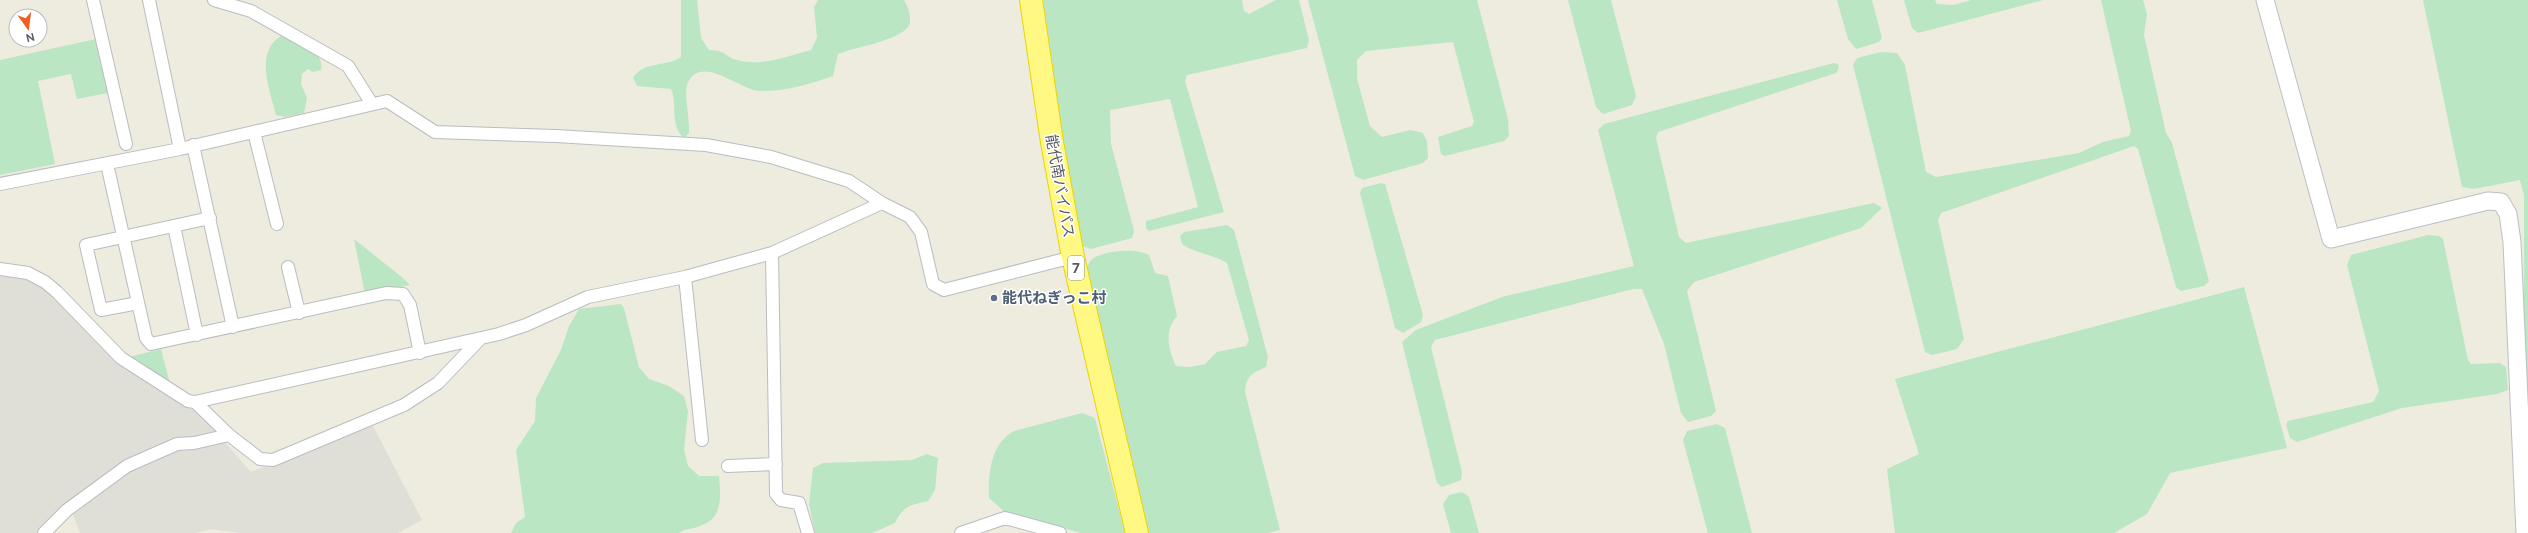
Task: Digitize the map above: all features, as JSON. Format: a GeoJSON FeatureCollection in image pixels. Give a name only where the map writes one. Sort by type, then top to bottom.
{"type":"FeatureCollection","features":[{"type":"Feature","properties":{"kind":"highway","name":"能代南バイパス"},"geometry":{"type":"LineString","coordinates":[[1030,0],[1052,142],[1073,257],[1137,533]]}},
{"type":"Feature","properties":{"kind":"street"},"geometry":{"type":"LineString","coordinates":[[93,0],[126,144]]}},
{"type":"Feature","properties":{"kind":"street"},"geometry":{"type":"LineString","coordinates":[[149,0],[180,148]]}},
{"type":"Feature","properties":{"kind":"street"},"geometry":{"type":"LineString","coordinates":[[214,0],[251,11],[348,66],[372,104]]}},
{"type":"Feature","properties":{"kind":"street"},"geometry":{"type":"LineString","coordinates":[[2265,0],[2331,239],[2488,201],[2501,202],[2508,214],[2512,242],[2525,533]]}},
{"type":"Feature","properties":{"kind":"street"},"geometry":{"type":"LineString","coordinates":[[0,184],[107,164],[387,101],[435,132],[556,136],[706,145],[771,157],[849,181],[882,203],[910,217],[921,232],[933,284],[944,290],[1073,257]]}},
{"type":"Feature","properties":{"kind":"street"},"geometry":{"type":"LineString","coordinates":[[254,132],[277,224]]}},
{"type":"Feature","properties":{"kind":"street"},"geometry":{"type":"LineString","coordinates":[[193,145],[233,327]]}},
{"type":"Feature","properties":{"kind":"street"},"geometry":{"type":"LineString","coordinates":[[107,164],[146,338],[151,344],[386,293],[403,294],[410,305],[420,352]]}},
{"type":"Feature","properties":{"kind":"street"},"geometry":{"type":"LineString","coordinates":[[0,269],[28,273],[45,282],[58,292],[121,358],[188,401],[194,402],[481,338],[526,325],[588,297],[685,277],[772,253],[882,203]]}},
{"type":"Feature","properties":{"kind":"street"},"geometry":{"type":"LineString","coordinates":[[138,303],[101,310],[86,245],[210,218]]}},
{"type":"Feature","properties":{"kind":"street"},"geometry":{"type":"LineString","coordinates":[[174,226],[197,335]]}},
{"type":"Feature","properties":{"kind":"street"},"geometry":{"type":"LineString","coordinates":[[772,253],[776,494],[781,500],[799,503],[808,533]]}},
{"type":"Feature","properties":{"kind":"street"},"geometry":{"type":"LineString","coordinates":[[288,267],[299,313]]}},
{"type":"Feature","properties":{"kind":"street"},"geometry":{"type":"LineString","coordinates":[[685,277],[702,440]]}},
{"type":"Feature","properties":{"kind":"street"},"geometry":{"type":"LineString","coordinates":[[194,402],[229,435],[260,459],[273,460],[404,405],[438,383],[481,338]]}},
{"type":"Feature","properties":{"kind":"street"},"geometry":{"type":"LineString","coordinates":[[44,533],[67,510],[128,466],[177,444],[194,443],[229,435]]}},
{"type":"Feature","properties":{"kind":"street"},"geometry":{"type":"LineString","coordinates":[[728,466],[776,464]]}},
{"type":"Feature","properties":{"kind":"street"},"geometry":{"type":"LineString","coordinates":[[961,533],[1005,518],[1060,533]]}},
{"type":"Feature","properties":{"kind":"shaded area"},"geometry":{"type":"Polygon","coordinates":[[[0,273],[32,280],[51,291],[215,428],[216,432],[158,449],[40,533],[0,533],[0,273]]]}},
{"type":"Feature","properties":{"kind":"shaded area"},"geometry":{"type":"Polygon","coordinates":[[[372,424],[422,520],[398,533],[240,533],[211,529],[195,533],[80,533],[72,512],[136,466],[178,446],[185,451],[221,438],[251,472],[372,424]]]}},
{"type":"Feature","properties":{"kind":"green space"},"geometry":{"type":"Polygon","coordinates":[[[681,0],[697,0],[701,38],[709,50],[720,52],[733,59],[746,62],[775,60],[811,50],[817,38],[814,7],[818,0],[904,0],[910,20],[908,27],[903,32],[895,36],[838,54],[833,76],[797,87],[759,91],[710,72],[701,72],[693,76],[686,89],[689,133],[684,138],[679,133],[675,121],[674,102],[671,89],[637,86],[633,78],[643,69],[681,57],[681,0]]]}},
{"type":"Feature","properties":{"kind":"green space"},"geometry":{"type":"Polygon","coordinates":[[[1043,0],[1242,0],[1244,11],[1249,14],[1276,0],[1299,0],[1309,40],[1307,48],[1187,75],[1185,81],[1224,212],[1149,231],[1146,228],[1146,221],[1198,207],[1170,99],[1110,110],[1111,144],[1134,231],[1132,238],[1091,249],[1082,246],[1063,137],[1043,0]]]}},
{"type":"Feature","properties":{"kind":"green space"},"geometry":{"type":"Polygon","coordinates":[[[1308,0],[1477,0],[1508,119],[1509,136],[1504,141],[1445,156],[1441,154],[1438,137],[1472,126],[1474,122],[1453,42],[1366,51],[1357,60],[1357,79],[1370,126],[1382,137],[1410,130],[1423,133],[1427,141],[1428,158],[1423,163],[1363,180],[1355,176],[1308,0]]]}},
{"type":"Feature","properties":{"kind":"green space"},"geometry":{"type":"Polygon","coordinates":[[[1568,0],[1611,0],[1636,96],[1632,105],[1603,114],[1596,107],[1568,0]]]}},
{"type":"Feature","properties":{"kind":"green space"},"geometry":{"type":"Polygon","coordinates":[[[1837,0],[1872,0],[1882,38],[1879,42],[1856,49],[1848,39],[1837,0]]]}},
{"type":"Feature","properties":{"kind":"green space"},"geometry":{"type":"Polygon","coordinates":[[[1904,0],[1935,0],[1937,4],[1954,5],[1971,0],[2043,0],[1918,33],[1912,28],[1904,0]]]}},
{"type":"Feature","properties":{"kind":"green space"},"geometry":{"type":"Polygon","coordinates":[[[2101,0],[2143,0],[2147,14],[2144,35],[2166,133],[2172,143],[2209,281],[2204,286],[2181,291],[2176,287],[2138,149],[2134,146],[1941,213],[1938,220],[1964,339],[1957,349],[1932,355],[1925,352],[1853,65],[1857,58],[1881,52],[1897,53],[1905,65],[1926,172],[1936,177],[2079,153],[2103,142],[2129,136],[2131,131],[2101,0]]]}},
{"type":"Feature","properties":{"kind":"green space"},"geometry":{"type":"Polygon","coordinates":[[[2423,0],[2528,0],[2528,450],[2524,400],[2524,196],[2520,180],[2474,189],[2462,187],[2423,0]]]}},
{"type":"Feature","properties":{"kind":"green space"},"geometry":{"type":"Polygon","coordinates":[[[281,36],[302,44],[314,52],[319,57],[321,63],[321,70],[313,72],[308,69],[302,74],[301,84],[307,98],[304,113],[285,117],[276,115],[266,72],[268,52],[273,43],[281,36]]]}},
{"type":"Feature","properties":{"kind":"green space"},"geometry":{"type":"Polygon","coordinates":[[[96,39],[108,93],[77,99],[71,74],[38,81],[55,164],[0,175],[0,60],[96,39]]]}},
{"type":"Feature","properties":{"kind":"green space"},"geometry":{"type":"Polygon","coordinates":[[[1834,63],[1838,64],[1839,68],[1836,73],[1658,132],[1656,138],[1679,237],[1686,243],[1874,203],[1882,208],[1861,228],[1694,282],[1687,291],[1716,411],[1711,416],[1688,422],[1681,413],[1664,344],[1642,289],[1633,289],[1435,340],[1431,347],[1462,472],[1461,480],[1442,487],[1437,483],[1402,342],[1416,330],[1502,297],[1634,266],[1598,130],[1604,124],[1834,63]]]}},
{"type":"Feature","properties":{"kind":"green space"},"geometry":{"type":"Polygon","coordinates":[[[1381,183],[1385,184],[1423,315],[1421,322],[1403,333],[1395,328],[1360,193],[1362,188],[1381,183]]]}},
{"type":"Feature","properties":{"kind":"green space"},"geometry":{"type":"Polygon","coordinates":[[[1227,225],[1234,230],[1268,357],[1266,367],[1253,373],[1248,379],[1245,392],[1280,530],[1268,533],[1146,533],[1086,274],[1087,267],[1090,261],[1094,258],[1107,253],[1137,251],[1149,255],[1155,273],[1168,276],[1177,316],[1170,328],[1169,334],[1169,347],[1176,366],[1190,367],[1205,364],[1217,352],[1246,346],[1249,340],[1227,263],[1187,247],[1182,244],[1180,236],[1184,232],[1227,225]]]}},
{"type":"Feature","properties":{"kind":"green space"},"geometry":{"type":"Polygon","coordinates":[[[2428,235],[2439,236],[2443,239],[2468,360],[2471,364],[2500,363],[2506,367],[2508,390],[2497,394],[2402,408],[2297,442],[2290,438],[2286,424],[2288,421],[2373,402],[2379,391],[2347,265],[2351,255],[2428,235]]]}},
{"type":"Feature","properties":{"kind":"green space"},"geometry":{"type":"Polygon","coordinates":[[[354,239],[403,278],[410,285],[365,294],[354,239]]]}},
{"type":"Feature","properties":{"kind":"green space"},"geometry":{"type":"Polygon","coordinates":[[[2244,287],[2287,448],[2170,473],[2147,514],[2114,533],[1895,533],[1887,469],[1919,454],[1895,379],[2244,287]]]}},
{"type":"Feature","properties":{"kind":"green space"},"geometry":{"type":"Polygon","coordinates":[[[621,304],[624,308],[639,367],[649,379],[669,386],[684,396],[688,411],[684,450],[688,466],[699,476],[719,476],[720,500],[716,514],[705,524],[679,533],[511,533],[516,523],[525,517],[516,450],[535,421],[536,398],[561,350],[569,326],[579,309],[621,304]]]}},
{"type":"Feature","properties":{"kind":"green space"},"geometry":{"type":"Polygon","coordinates":[[[161,349],[171,388],[125,358],[161,349]]]}},
{"type":"Feature","properties":{"kind":"green space"},"geometry":{"type":"Polygon","coordinates":[[[1082,413],[1095,418],[1125,533],[1081,533],[1005,512],[989,498],[989,479],[992,460],[1000,443],[1006,436],[1014,431],[1082,413]]]}},
{"type":"Feature","properties":{"kind":"green space"},"geometry":{"type":"Polygon","coordinates":[[[1717,424],[1725,428],[1752,533],[1708,533],[1683,440],[1687,431],[1717,424]]]}},
{"type":"Feature","properties":{"kind":"green space"},"geometry":{"type":"Polygon","coordinates":[[[927,454],[938,458],[935,490],[928,501],[908,507],[901,513],[895,523],[872,533],[815,533],[809,504],[813,468],[823,463],[912,460],[927,454]]]}},
{"type":"Feature","properties":{"kind":"green space"},"geometry":{"type":"Polygon","coordinates":[[[1462,492],[1469,497],[1479,533],[1451,533],[1443,504],[1449,495],[1462,492]]]}},
{"type":"Feature","properties":{"kind":"place","name":"能代ねぎっこ村"},"geometry":{"type":"Point","coordinates":[994,298]}}]}
